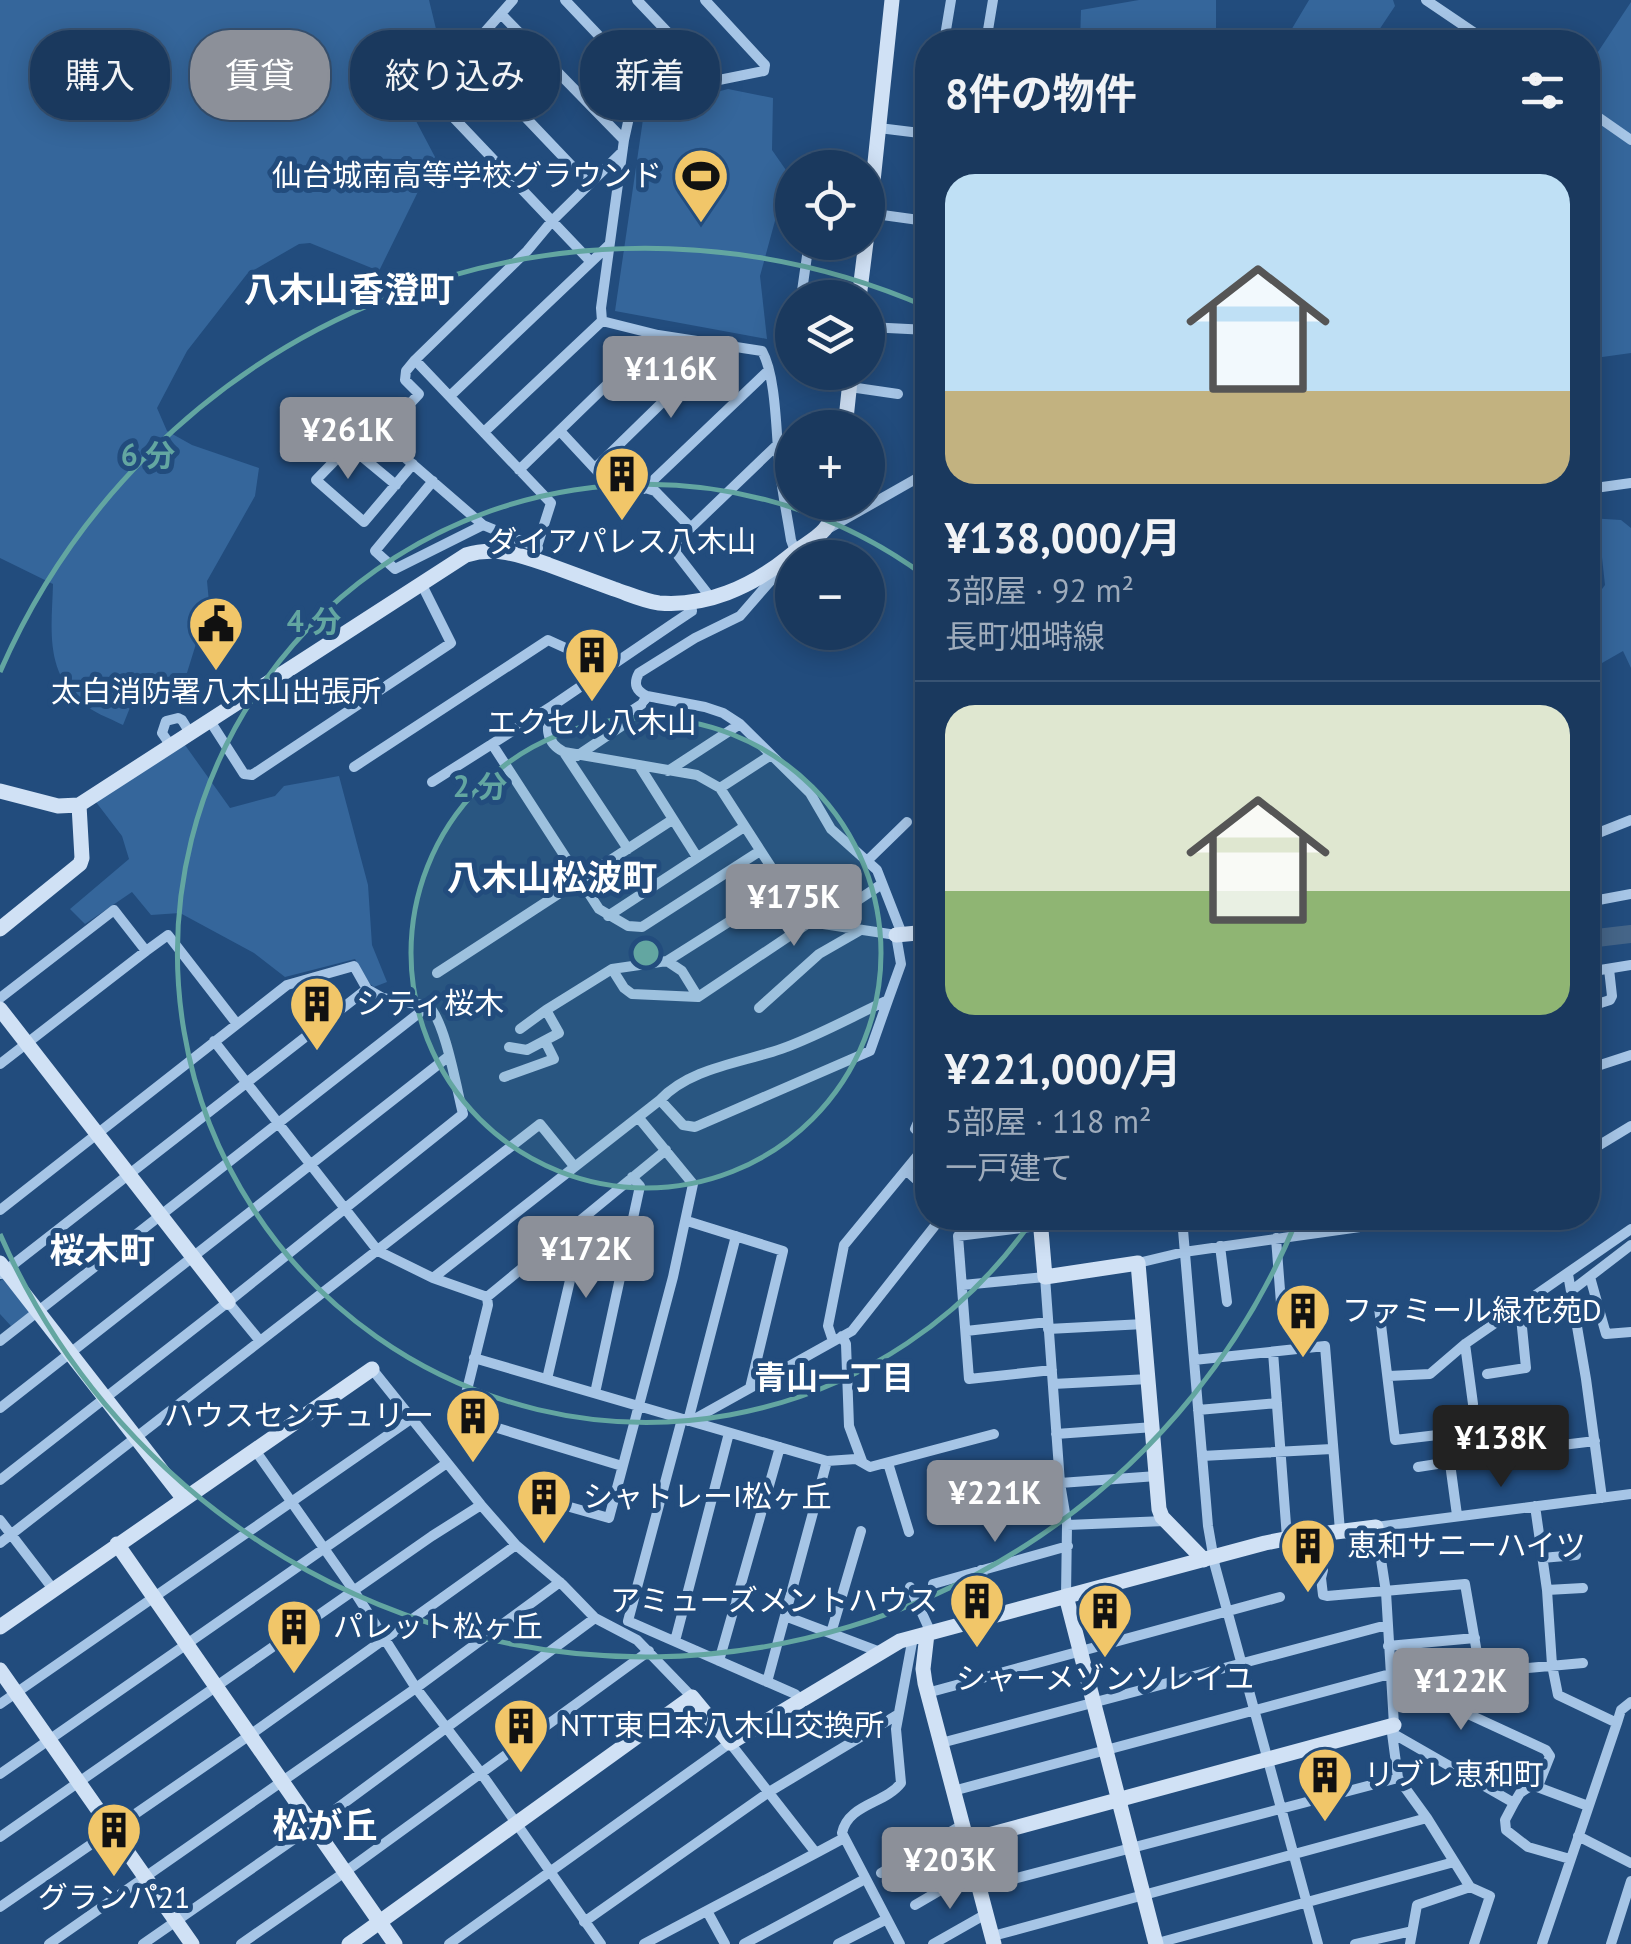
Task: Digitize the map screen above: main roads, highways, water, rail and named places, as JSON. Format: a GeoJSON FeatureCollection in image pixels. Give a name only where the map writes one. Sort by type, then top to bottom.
{"type":"FeatureCollection","features":[{"type":"Feature","properties":{"kind":"waterway"},"geometry":{"type":"LineString","coordinates":[[1600,938],[1631,934]]}},
{"type":"Feature","properties":{"kind":"place","name":"仙台城南高等学校グラウンド"},"geometry":{"type":"Point","coordinates":[701,225]}},
{"type":"Feature","properties":{"kind":"place","name":"ダイアパレス八木山"},"geometry":{"type":"Point","coordinates":[622,523]}},
{"type":"Feature","properties":{"kind":"place","name":"太白消防署八木山出張所"},"geometry":{"type":"Point","coordinates":[216,673]}},
{"type":"Feature","properties":{"kind":"place","name":"エクセル八木山"},"geometry":{"type":"Point","coordinates":[592,704]}},
{"type":"Feature","properties":{"kind":"place","name":"シティ桜木"},"geometry":{"type":"Point","coordinates":[317,1053]}},
{"type":"Feature","properties":{"kind":"place","name":"ファミール緑花苑D"},"geometry":{"type":"Point","coordinates":[1303,1360]}},
{"type":"Feature","properties":{"kind":"place","name":"ハウスセンチュリー"},"geometry":{"type":"Point","coordinates":[473,1465]}},
{"type":"Feature","properties":{"kind":"place","name":"シャトレーI松ヶ丘"},"geometry":{"type":"Point","coordinates":[544,1546]}},
{"type":"Feature","properties":{"kind":"place","name":"恵和サニーハイツ"},"geometry":{"type":"Point","coordinates":[1308,1595]}},
{"type":"Feature","properties":{"kind":"place","name":"アミューズメントハウス"},"geometry":{"type":"Point","coordinates":[977,1650]}},
{"type":"Feature","properties":{"kind":"place","name":"シャーメゾンソレイユ"},"geometry":{"type":"Point","coordinates":[1105,1660]}},
{"type":"Feature","properties":{"kind":"place","name":"パレット松ヶ丘"},"geometry":{"type":"Point","coordinates":[294,1676]}},
{"type":"Feature","properties":{"kind":"place","name":"NTT東日本八木山交換所"},"geometry":{"type":"Point","coordinates":[521,1775]}},
{"type":"Feature","properties":{"kind":"place","name":"リブレ恵和町"},"geometry":{"type":"Point","coordinates":[1325,1824]}},
{"type":"Feature","properties":{"kind":"place","name":"グランパ21"},"geometry":{"type":"Point","coordinates":[114,1879]}},
{"type":"Feature","properties":{"kind":"district","name":"八木山香澄町"},"geometry":{"type":"Point","coordinates":[349,290]}},
{"type":"Feature","properties":{"kind":"district","name":"八木山松波町"},"geometry":{"type":"Point","coordinates":[552,878]}},
{"type":"Feature","properties":{"kind":"district","name":"桜木町"},"geometry":{"type":"Point","coordinates":[102,1251]}},
{"type":"Feature","properties":{"kind":"district","name":"青山一丁目"},"geometry":{"type":"Point","coordinates":[834,1378]}},
{"type":"Feature","properties":{"kind":"district","name":"松が丘"},"geometry":{"type":"Point","coordinates":[325,1826]}}]}
